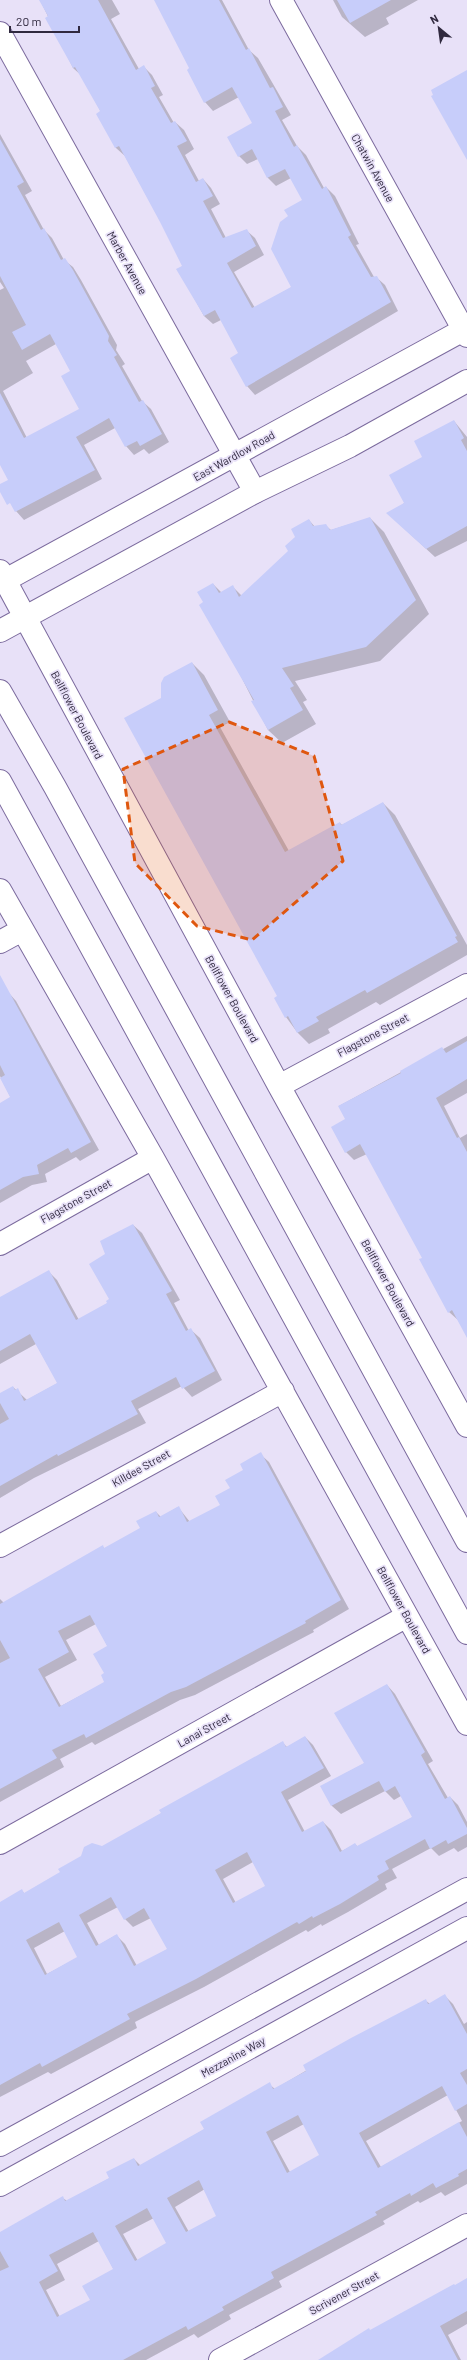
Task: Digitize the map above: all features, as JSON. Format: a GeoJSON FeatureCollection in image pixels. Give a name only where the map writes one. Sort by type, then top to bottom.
{"type":"FeatureCollection","features":[{"type":"Feature","properties":{"kind":"street","name":"Chatwin Avenue"},"geometry":{"type":"LineString","coordinates":[[281,0],[466,331]]}},
{"type":"Feature","properties":{"kind":"street","name":"Marber Avenue"},"geometry":{"type":"LineString","coordinates":[[0,33],[255,492]]}},
{"type":"Feature","properties":{"kind":"street","name":"East Wardlow Road"},"geometry":{"type":"LineString","coordinates":[[2,578],[234,456],[466,331]]}},
{"type":"Feature","properties":{"kind":"street"},"geometry":{"type":"LineString","coordinates":[[0,631],[24,616],[255,492],[350,446],[467,381]]}},
{"type":"Feature","properties":{"kind":"street","name":"Bellflower Boulevard"},"geometry":{"type":"LineString","coordinates":[[2,578],[279,1086],[467,1426]]}},
{"type":"Feature","properties":{"kind":"street"},"geometry":{"type":"LineString","coordinates":[[0,691],[55,787],[467,1541]]}},
{"type":"Feature","properties":{"kind":"street"},"geometry":{"type":"LineString","coordinates":[[0,781],[467,1633]]}},
{"type":"Feature","properties":{"kind":"street","name":"Bellflower Boulevard"},"geometry":{"type":"LineString","coordinates":[[0,890],[153,1158],[467,1724]]}},
{"type":"Feature","properties":{"kind":"street"},"geometry":{"type":"LineString","coordinates":[[0,942],[22,930]]}},
{"type":"Feature","properties":{"kind":"street","name":"Flagstone Street"},"geometry":{"type":"LineString","coordinates":[[279,1086],[467,985]]}},
{"type":"Feature","properties":{"kind":"street","name":"Flagstone Street"},"geometry":{"type":"LineString","coordinates":[[0,1244],[153,1158]]}},
{"type":"Feature","properties":{"kind":"street","name":"Killdee Street"},"geometry":{"type":"LineString","coordinates":[[0,1546],[283,1391]]}},
{"type":"Feature","properties":{"kind":"street","name":"Lanai Street"},"geometry":{"type":"LineString","coordinates":[[0,1843],[407,1616]]}},
{"type":"Feature","properties":{"kind":"street"},"geometry":{"type":"LineString","coordinates":[[0,2145],[467,1889]]}},
{"type":"Feature","properties":{"kind":"street","name":"Mezzanine Way"},"geometry":{"type":"LineString","coordinates":[[0,2185],[467,1928]]}},
{"type":"Feature","properties":{"kind":"street","name":"Scrivener Street"},"geometry":{"type":"LineString","coordinates":[[220,2360],[467,2226]]}},
{"type":"Feature","properties":{"kind":"highlighted area"},"geometry":{"type":"Polygon","coordinates":[[[229,722],[314,756],[343,861],[252,940],[197,926],[135,863],[123,769],[229,722]]]}},
{"type":"Feature","properties":{"kind":"building"},"geometry":{"type":"Polygon","coordinates":[[[39,0],[98,0],[136,70],[144,65],[155,86],[151,88],[171,123],[175,121],[187,141],[177,146],[196,182],[203,178],[213,196],[203,201],[223,238],[247,229],[256,246],[227,263],[252,308],[291,287],[271,249],[280,222],[288,216],[284,210],[302,200],[285,169],[267,178],[252,149],[238,157],[227,137],[252,123],[232,87],[204,103],[187,70],[189,68],[154,0],[219,0],[246,50],[249,48],[270,88],[273,87],[283,107],[275,111],[294,147],[297,145],[322,189],[326,186],[351,235],[348,237],[371,277],[377,276],[391,302],[246,387],[230,358],[238,353],[215,310],[204,316],[176,269],[182,266],[160,222],[119,146],[115,148],[96,114],[100,111],[75,67],[73,68],[45,18],[48,16],[39,0]]]}},
{"type":"Feature","properties":{"kind":"building"},"geometry":{"type":"Polygon","coordinates":[[[337,0],[391,0],[350,23],[337,0]]]}},
{"type":"Feature","properties":{"kind":"building"},"geometry":{"type":"Polygon","coordinates":[[[467,70],[467,160],[431,96],[433,95],[431,90],[467,70]]]}},
{"type":"Feature","properties":{"kind":"building"},"geometry":{"type":"Polygon","coordinates":[[[0,139],[24,182],[17,186],[41,230],[44,228],[61,260],[65,258],[73,270],[109,336],[108,341],[117,355],[114,357],[139,402],[143,400],[162,434],[140,446],[137,441],[125,447],[109,418],[76,437],[95,470],[15,512],[10,503],[7,505],[0,492],[0,484],[8,480],[0,465],[0,393],[24,438],[79,409],[61,376],[70,371],[50,334],[22,350],[12,332],[26,325],[0,276],[0,139]]]}},
{"type":"Feature","properties":{"kind":"building"},"geometry":{"type":"Polygon","coordinates":[[[454,420],[464,438],[461,440],[467,451],[467,526],[426,549],[386,513],[404,503],[389,475],[422,457],[414,441],[454,420]]]}},
{"type":"Feature","properties":{"kind":"building"},"geometry":{"type":"Polygon","coordinates":[[[370,517],[416,600],[366,647],[282,668],[294,686],[290,688],[303,710],[268,730],[251,701],[254,700],[199,605],[203,602],[197,592],[213,583],[219,593],[233,585],[239,597],[288,551],[285,546],[295,537],[291,529],[309,519],[313,526],[326,524],[330,530],[370,517]]]}},
{"type":"Feature","properties":{"kind":"building"},"geometry":{"type":"Polygon","coordinates":[[[192,662],[218,710],[209,715],[285,852],[340,822],[341,825],[383,802],[457,936],[455,937],[458,942],[367,993],[365,990],[316,1017],[319,1021],[297,1033],[288,1016],[285,1018],[274,998],[277,996],[124,718],[161,698],[161,683],[164,677],[192,662]]]}},
{"type":"Feature","properties":{"kind":"building"},"geometry":{"type":"Polygon","coordinates":[[[0,975],[91,1142],[71,1153],[68,1148],[37,1165],[39,1174],[23,1177],[0,1190],[0,1103],[10,1097],[0,1078],[5,1075],[0,1065],[0,975]]]}},
{"type":"Feature","properties":{"kind":"building"},"geometry":{"type":"Polygon","coordinates":[[[467,1041],[467,1079],[436,1098],[457,1138],[459,1137],[467,1152],[467,1338],[452,1310],[448,1313],[419,1259],[422,1258],[360,1144],[345,1153],[331,1127],[345,1119],[338,1106],[401,1073],[400,1071],[442,1047],[446,1053],[467,1041]]]}},
{"type":"Feature","properties":{"kind":"building"},"geometry":{"type":"Polygon","coordinates":[[[133,1224],[172,1291],[166,1294],[186,1331],[191,1328],[215,1371],[182,1389],[176,1377],[131,1401],[138,1414],[58,1456],[57,1454],[0,1486],[0,1424],[9,1419],[0,1403],[0,1393],[13,1386],[15,1390],[18,1388],[24,1401],[57,1383],[30,1334],[0,1351],[0,1297],[49,1270],[76,1320],[107,1303],[106,1301],[109,1299],[89,1264],[105,1254],[100,1241],[133,1224]]]}},
{"type":"Feature","properties":{"kind":"building"},"geometry":{"type":"Polygon","coordinates":[[[261,1452],[341,1600],[305,1621],[306,1623],[186,1687],[171,1692],[86,1738],[84,1734],[52,1750],[57,1758],[0,1789],[0,1663],[10,1658],[0,1640],[0,1604],[103,1545],[104,1548],[140,1528],[136,1521],[156,1511],[159,1517],[179,1506],[187,1522],[220,1505],[215,1496],[230,1488],[225,1480],[243,1470],[240,1464],[261,1452]],[[90,1615],[58,1631],[69,1652],[38,1669],[59,1707],[104,1682],[101,1675],[104,1673],[93,1654],[107,1646],[90,1615]]]}},
{"type":"Feature","properties":{"kind":"building"},"geometry":{"type":"Polygon","coordinates":[[[387,1684],[425,1752],[421,1755],[445,1799],[450,1796],[467,1828],[467,1834],[448,1844],[446,1840],[430,1849],[425,1839],[385,1861],[389,1869],[377,1876],[379,1880],[340,1904],[313,1918],[312,1916],[299,1924],[297,1922],[196,1979],[127,2014],[130,2019],[42,2067],[40,2063],[0,2085],[0,1902],[22,1889],[24,1893],[60,1872],[58,1869],[81,1856],[84,1847],[92,1843],[102,1846],[161,1813],[159,1810],[283,1741],[286,1747],[305,1736],[324,1768],[281,1792],[302,1832],[323,1821],[340,1852],[355,1843],[357,1846],[412,1817],[395,1786],[385,1792],[379,1781],[331,1806],[320,1786],[364,1763],[334,1713],[387,1684]],[[247,1852],[215,1870],[233,1903],[265,1886],[247,1852]],[[111,1897],[79,1915],[96,1946],[117,1934],[134,1966],[167,1949],[144,1908],[124,1920],[111,1897]],[[59,1922],[26,1940],[45,1975],[77,1957],[59,1922]]]}},
{"type":"Feature","properties":{"kind":"building"},"geometry":{"type":"Polygon","coordinates":[[[445,1994],[467,2034],[467,2069],[460,2073],[467,2085],[467,2104],[455,2111],[442,2086],[359,2133],[378,2168],[459,2122],[467,2137],[467,2169],[458,2174],[459,2176],[436,2188],[433,2183],[411,2196],[410,2193],[375,2212],[377,2215],[271,2272],[274,2278],[222,2307],[224,2310],[188,2330],[186,2326],[123,2360],[0,2360],[0,2271],[9,2267],[0,2251],[0,2232],[63,2196],[65,2201],[109,2178],[106,2172],[134,2158],[138,2166],[204,2129],[200,2122],[270,2082],[273,2089],[306,2071],[303,2065],[351,2038],[426,1999],[428,2004],[445,1994]],[[298,2115],[266,2132],[287,2173],[319,2155],[298,2115]],[[199,2180],[167,2198],[186,2232],[216,2216],[199,2180]],[[147,2208],[115,2226],[135,2261],[166,2243],[147,2208]],[[93,2232],[49,2255],[58,2271],[39,2282],[57,2317],[90,2300],[82,2286],[113,2269],[93,2232]]]}},
{"type":"Feature","properties":{"kind":"building"},"geometry":{"type":"Polygon","coordinates":[[[467,2278],[467,2311],[440,2326],[458,2360],[318,2360],[369,2328],[370,2330],[467,2278]]]}}]}
